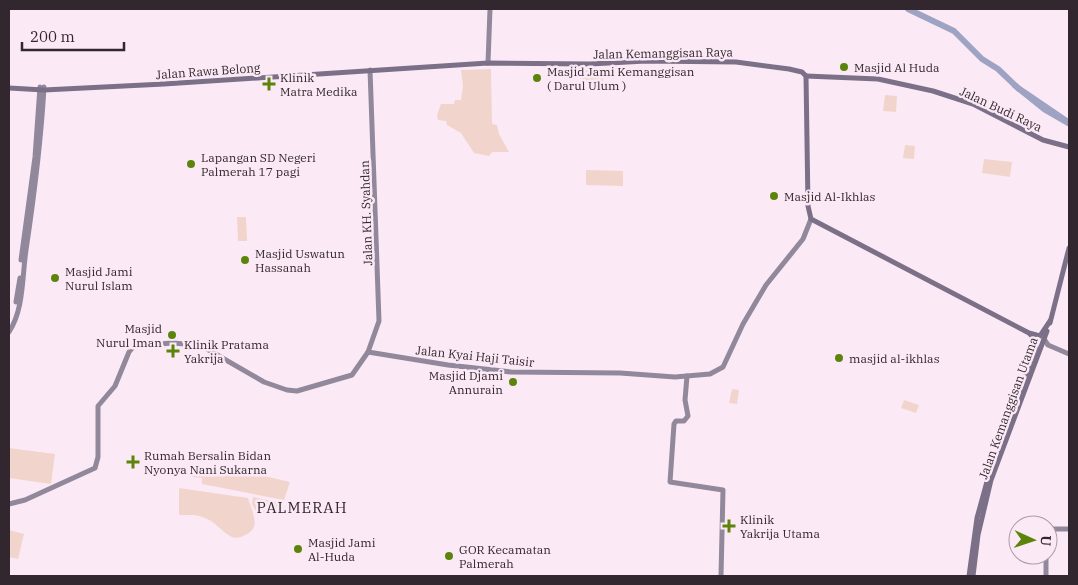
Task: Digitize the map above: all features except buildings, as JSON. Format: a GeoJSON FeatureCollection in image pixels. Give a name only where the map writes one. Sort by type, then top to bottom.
{"type":"FeatureCollection","features":[{"type":"Feature","properties":{"kind":"main road","name":"Jalan Kemanggisan Raya"},"geometry":{"type":"LineString","coordinates":[[488,63],[580,64],[721,60],[789,69],[802,72],[806,76]]}},
{"type":"Feature","properties":{"kind":"main road","name":"Jalan Rawa Belong"},"geometry":{"type":"LineString","coordinates":[[9,87],[44,88],[220,81],[488,63]]}},
{"type":"Feature","properties":{"kind":"main road","name":"Jalan Budi Raya"},"geometry":{"type":"LineString","coordinates":[[806,76],[878,79],[934,91],[973,104],[1043,140],[1069,147]]}},
{"type":"Feature","properties":{"kind":"main road"},"geometry":{"type":"LineString","coordinates":[[806,76],[808,206],[811,219],[1029,333],[1040,336],[1050,321]]}},
{"type":"Feature","properties":{"kind":"main road","name":"Jalan Kemanggisan Utama"},"geometry":{"type":"LineString","coordinates":[[973,576],[978,535],[991,480],[1045,343],[1069,248]]}},
{"type":"Feature","properties":{"kind":"main road","name":"Jalan Kemanggisan Utama"},"geometry":{"type":"LineString","coordinates":[[969,576],[975,524],[985,487],[1036,347],[1034,339],[1029,333]]}},
{"type":"Feature","properties":{"kind":"street"},"geometry":{"type":"LineString","coordinates":[[488,63],[490,9]]}},
{"type":"Feature","properties":{"kind":"street","name":"Jalan KH. Syahdan"},"geometry":{"type":"LineString","coordinates":[[9,504],[34,496],[95,468],[98,457],[98,406],[115,386],[131,348],[172,343],[204,347],[264,382],[292,391],[352,375],[368,352],[378,326],[380,310],[370,70]]}},
{"type":"Feature","properties":{"kind":"street"},"geometry":{"type":"LineString","coordinates":[[9,326],[14,312],[20,280],[44,88]]}},
{"type":"Feature","properties":{"kind":"street"},"geometry":{"type":"LineString","coordinates":[[9,332],[16,318],[22,286],[39,163],[44,88]]}},
{"type":"Feature","properties":{"kind":"street","name":"Jalan Kyai Haji Taisir"},"geometry":{"type":"LineString","coordinates":[[368,352],[448,365],[511,372],[580,372],[687,376],[710,374],[723,367],[743,324],[766,285],[803,239],[811,219]]}},
{"type":"Feature","properties":{"kind":"street"},"geometry":{"type":"LineString","coordinates":[[1045,343],[1069,354]]}},
{"type":"Feature","properties":{"kind":"street"},"geometry":{"type":"LineString","coordinates":[[687,376],[685,400],[688,416],[684,420],[676,421],[670,482],[723,490],[721,576]]}},
{"type":"Feature","properties":{"kind":"shaded area"},"geometry":{"type":"Polygon","coordinates":[[[491,69],[492,124],[497,125],[499,134],[509,152],[492,152],[489,156],[474,153],[461,133],[447,125],[446,121],[438,120],[437,115],[441,104],[454,104],[455,100],[461,100],[463,86],[461,70],[491,69]]]}},
{"type":"Feature","properties":{"kind":"shaded area"},"geometry":{"type":"Polygon","coordinates":[[[582,70],[604,71],[603,81],[582,81],[582,70]]]}},
{"type":"Feature","properties":{"kind":"shaded area"},"geometry":{"type":"Polygon","coordinates":[[[885,95],[897,96],[896,112],[883,111],[885,95]]]}},
{"type":"Feature","properties":{"kind":"shaded area"},"geometry":{"type":"Polygon","coordinates":[[[905,145],[915,146],[914,159],[903,158],[905,145]]]}},
{"type":"Feature","properties":{"kind":"shaded area"},"geometry":{"type":"Polygon","coordinates":[[[984,159],[1012,162],[1010,177],[982,173],[984,159]]]}},
{"type":"Feature","properties":{"kind":"shaded area"},"geometry":{"type":"Polygon","coordinates":[[[586,170],[623,171],[623,186],[586,185],[586,170]]]}},
{"type":"Feature","properties":{"kind":"shaded area"},"geometry":{"type":"Polygon","coordinates":[[[237,217],[246,217],[247,241],[238,241],[237,217]]]}},
{"type":"Feature","properties":{"kind":"shaded area"},"geometry":{"type":"Polygon","coordinates":[[[732,389],[739,390],[737,404],[729,403],[732,389]]]}},
{"type":"Feature","properties":{"kind":"shaded area"},"geometry":{"type":"Polygon","coordinates":[[[904,400],[919,405],[916,413],[901,408],[904,400]]]}},
{"type":"Feature","properties":{"kind":"shaded area"},"geometry":{"type":"Polygon","coordinates":[[[9,448],[55,454],[51,484],[9,478],[9,448]]]}},
{"type":"Feature","properties":{"kind":"shaded area"},"geometry":{"type":"Polygon","coordinates":[[[193,467],[260,475],[290,482],[284,500],[202,484],[202,478],[192,477],[193,467]]]}},
{"type":"Feature","properties":{"kind":"shaded area"},"geometry":{"type":"Polygon","coordinates":[[[179,488],[248,498],[255,523],[253,528],[243,536],[234,538],[205,518],[195,515],[179,515],[179,488]]]}},
{"type":"Feature","properties":{"kind":"shaded area"},"geometry":{"type":"Polygon","coordinates":[[[253,497],[280,503],[281,511],[257,513],[252,504],[253,497]]]}},
{"type":"Feature","properties":{"kind":"shaded area"},"geometry":{"type":"Polygon","coordinates":[[[9,530],[24,534],[18,559],[9,557],[9,530]]]}},
{"type":"Feature","properties":{"kind":"water"},"geometry":{"type":"Polygon","coordinates":[[[1013,81],[1069,119],[1069,127],[1043,112],[1012,87],[1013,81]]]}},
{"type":"Feature","properties":{"kind":"waterway"},"geometry":{"type":"LineString","coordinates":[[908,9],[954,31],[982,59],[998,69],[1019,89]]}},
{"type":"Feature","properties":{"kind":"place","name":"Masjid Al Huda"},"geometry":{"type":"Point","coordinates":[844,67]}},
{"type":"Feature","properties":{"kind":"place","name":"Masjid Jami Kemanggisan ( Darul Ulum )"},"geometry":{"type":"Point","coordinates":[537,78]}},
{"type":"Feature","properties":{"kind":"place","name":"Klinik Matra Medika"},"geometry":{"type":"Point","coordinates":[269,84]}},
{"type":"Feature","properties":{"kind":"place","name":"Lapangan SD Negeri Palmerah 17 pagi"},"geometry":{"type":"Point","coordinates":[191,164]}},
{"type":"Feature","properties":{"kind":"place","name":"Masjid Al-Ikhlas"},"geometry":{"type":"Point","coordinates":[774,196]}},
{"type":"Feature","properties":{"kind":"place","name":"Masjid Uswatun Hassanah"},"geometry":{"type":"Point","coordinates":[245,260]}},
{"type":"Feature","properties":{"kind":"place","name":"Masjid Jami Nurul Islam"},"geometry":{"type":"Point","coordinates":[55,278]}},
{"type":"Feature","properties":{"kind":"place","name":"Masjid Nurul Iman"},"geometry":{"type":"Point","coordinates":[172,335]}},
{"type":"Feature","properties":{"kind":"place","name":"Klinik Pratama Yakrija"},"geometry":{"type":"Point","coordinates":[173,351]}},
{"type":"Feature","properties":{"kind":"place","name":"masjid al-ikhlas"},"geometry":{"type":"Point","coordinates":[839,358]}},
{"type":"Feature","properties":{"kind":"place","name":"Masjid Djami Annurain"},"geometry":{"type":"Point","coordinates":[513,382]}},
{"type":"Feature","properties":{"kind":"place","name":"Rumah Bersalin Bidan Nyonya Nani Sukarna"},"geometry":{"type":"Point","coordinates":[133,462]}},
{"type":"Feature","properties":{"kind":"place","name":"Klinik Yakrija Utama"},"geometry":{"type":"Point","coordinates":[729,526]}},
{"type":"Feature","properties":{"kind":"place","name":"Masjid Jami Al-Huda"},"geometry":{"type":"Point","coordinates":[298,549]}},
{"type":"Feature","properties":{"kind":"place","name":"GOR Kecamatan Palmerah"},"geometry":{"type":"Point","coordinates":[449,556]}},
{"type":"Feature","properties":{"kind":"district","name":"PALMERAH"},"geometry":{"type":"Point","coordinates":[302,507]}}]}
